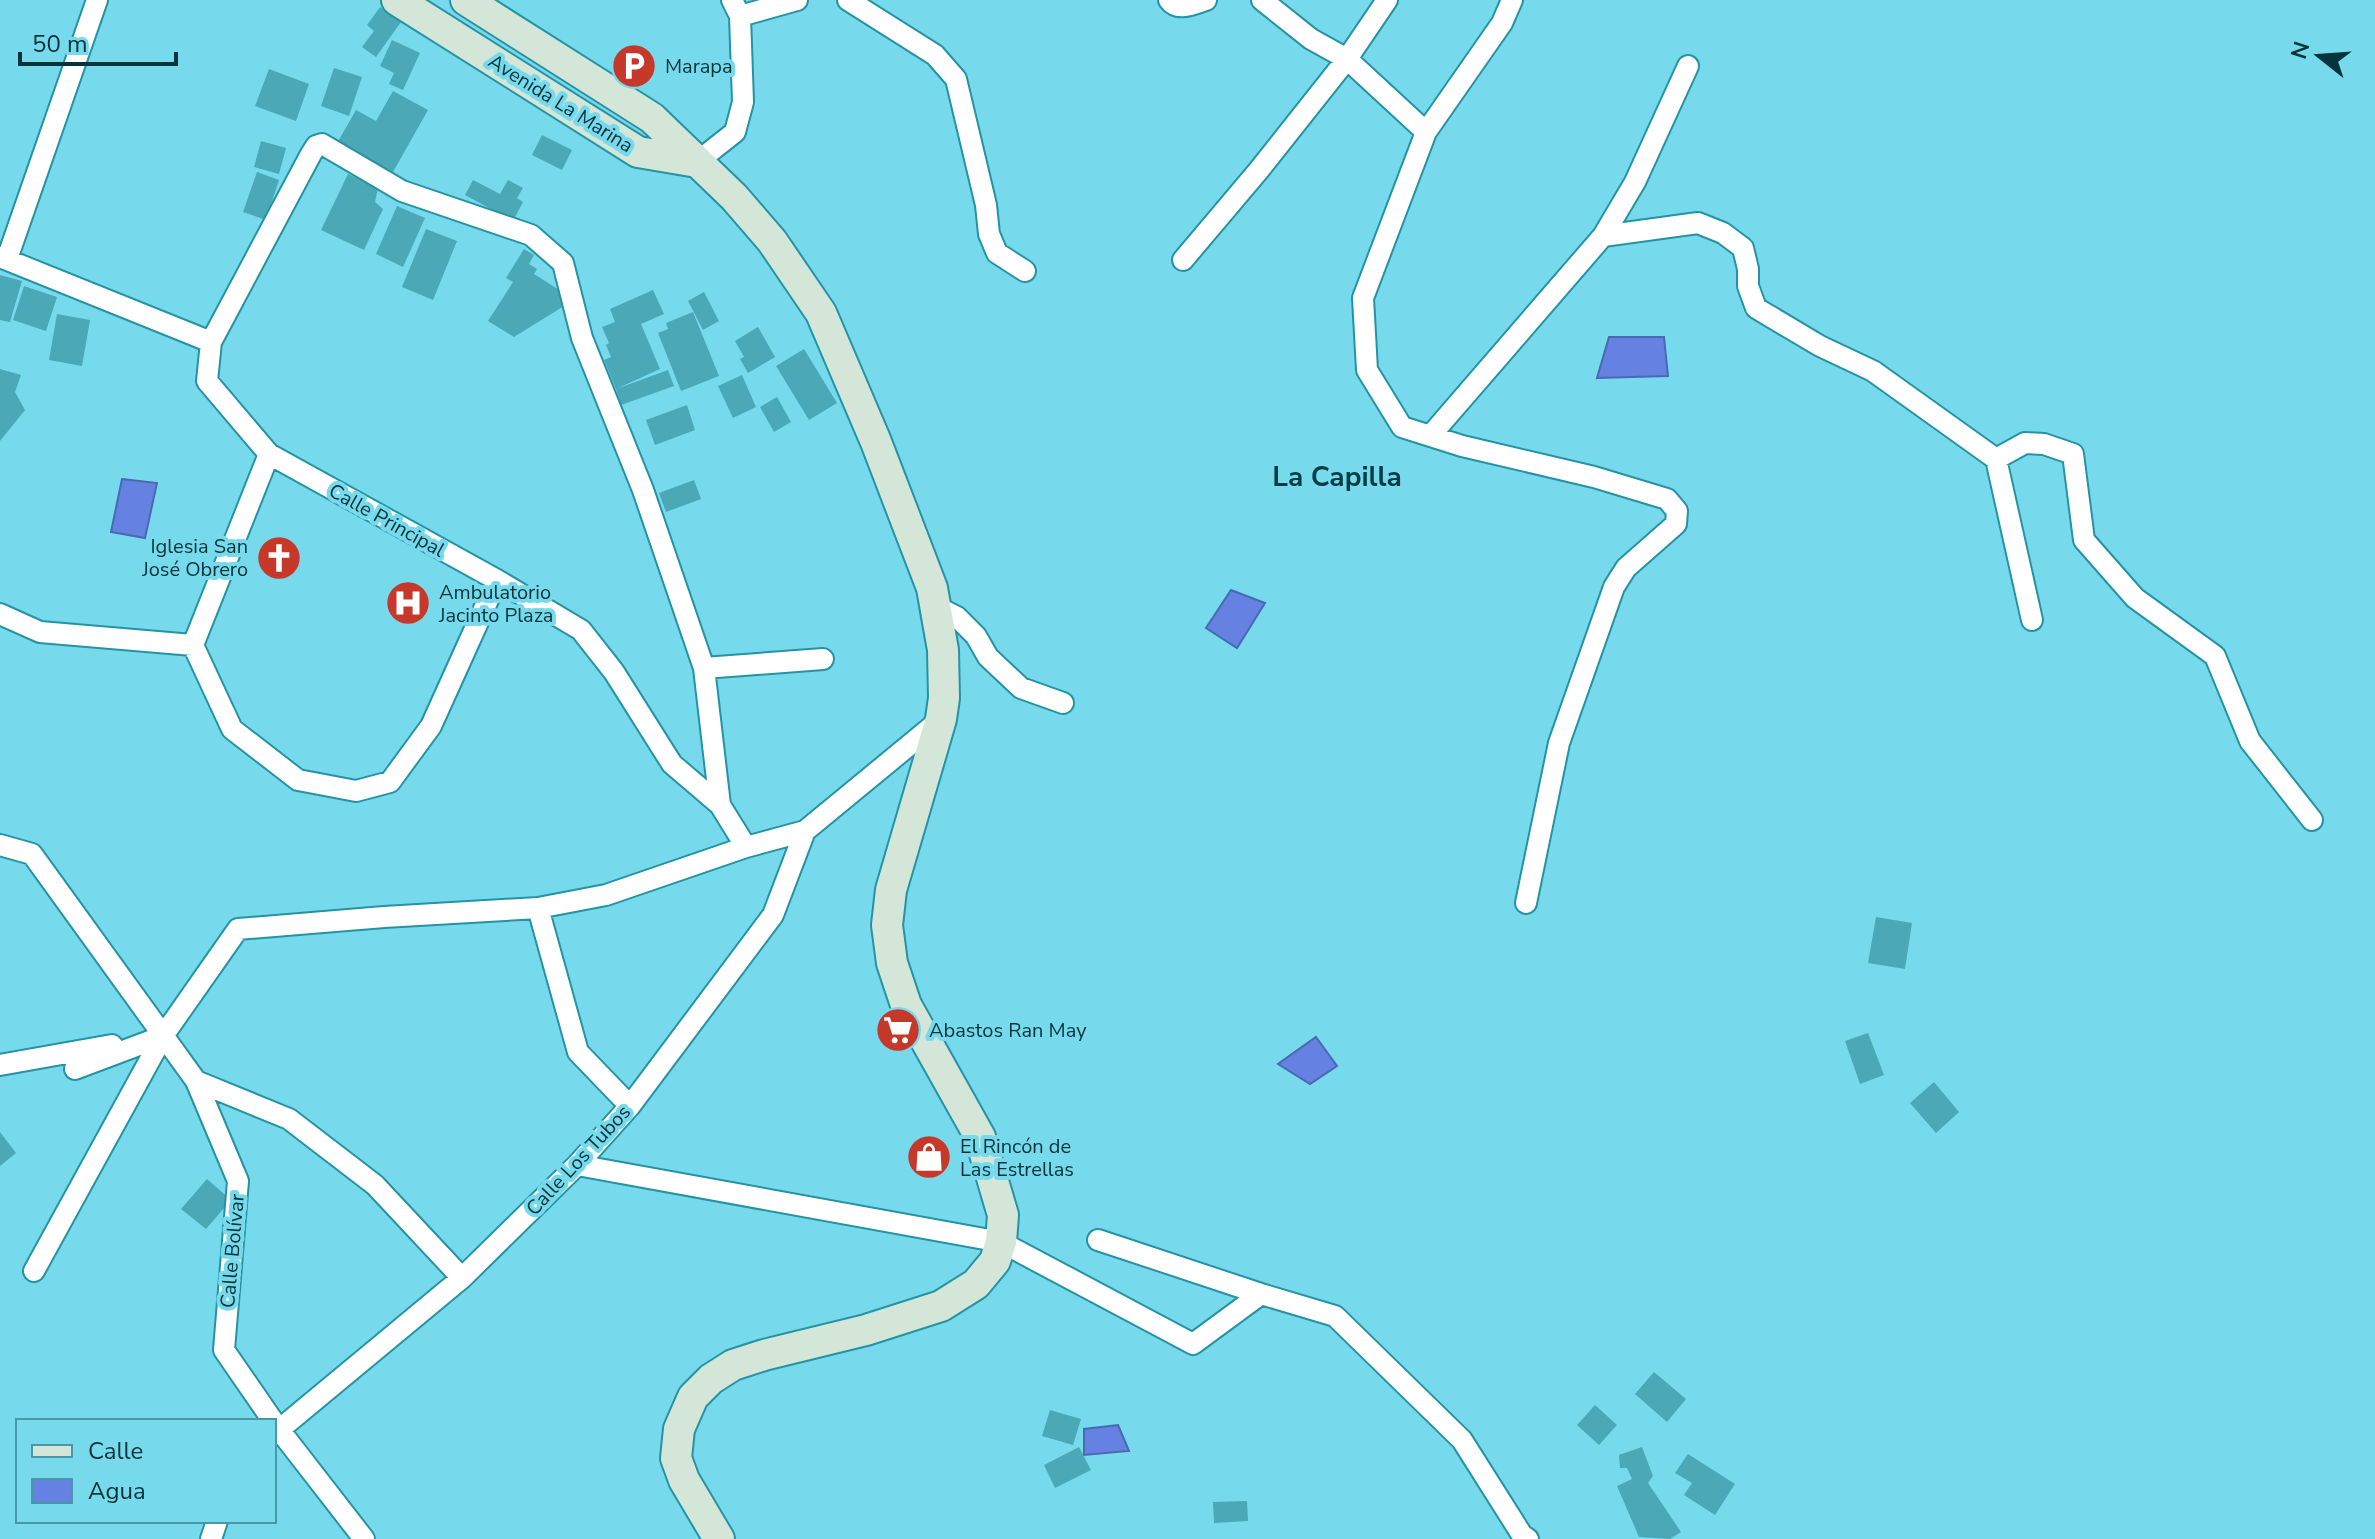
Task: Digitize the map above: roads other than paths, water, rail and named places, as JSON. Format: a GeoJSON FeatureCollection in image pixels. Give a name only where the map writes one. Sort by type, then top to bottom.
{"type":"FeatureCollection","features":[{"type":"Feature","properties":{"kind":"main road","name":"Avenida La Marina"},"geometry":{"type":"LineString","coordinates":[[397,0],[638,152],[697,162]]}},
{"type":"Feature","properties":{"kind":"main road","name":"Avenida La Marina"},"geometry":{"type":"LineString","coordinates":[[466,0],[652,118],[697,162]]}},
{"type":"Feature","properties":{"kind":"main road"},"geometry":{"type":"LineString","coordinates":[[697,162],[734,197],[772,241],[821,313],[876,442],[932,588],[943,650],[944,698],[941,719],[891,890],[887,925],[892,963],[906,1005],[980,1137],[1003,1215],[1001,1242],[995,1261],[976,1284],[941,1306],[866,1330],[733,1365],[711,1379],[693,1397],[679,1429],[676,1458],[684,1480],[719,1539]]}},
{"type":"Feature","properties":{"kind":"street"},"geometry":{"type":"LineString","coordinates":[[97,0],[4,258],[211,342],[311,154],[316,146],[322,144],[402,191],[531,235],[563,263],[582,338],[643,490],[704,668],[720,805]]}},
{"type":"Feature","properties":{"kind":"street"},"geometry":{"type":"LineString","coordinates":[[697,162],[735,132],[743,102],[736,8],[797,0]]}},
{"type":"Feature","properties":{"kind":"street"},"geometry":{"type":"LineString","coordinates":[[848,0],[935,55],[956,79],[986,205],[989,234],[997,253],[1025,271]]}},
{"type":"Feature","properties":{"kind":"street"},"geometry":{"type":"LineString","coordinates":[[1169,0],[1181,7],[1206,0]]}},
{"type":"Feature","properties":{"kind":"street"},"geometry":{"type":"LineString","coordinates":[[1262,0],[1311,39],[1347,59],[1426,132]]}},
{"type":"Feature","properties":{"kind":"street"},"geometry":{"type":"LineString","coordinates":[[1183,260],[1347,59],[1387,0]]}},
{"type":"Feature","properties":{"kind":"street"},"geometry":{"type":"LineString","coordinates":[[1512,0],[1502,23],[1426,132],[1363,298],[1367,370],[1402,427],[1462,446],[1594,477],[1667,499],[1677,511],[1676,524],[1626,568],[1614,587],[1559,743],[1526,903]]}},
{"type":"Feature","properties":{"kind":"street"},"geometry":{"type":"LineString","coordinates":[[1431,435],[1603,236],[1635,182],[1688,66]]}},
{"type":"Feature","properties":{"kind":"street"},"geometry":{"type":"LineString","coordinates":[[1603,236],[1698,223],[1723,233],[1743,248],[1748,286],[1756,308],[1820,346],[1873,371],[1996,459],[2032,620]]}},
{"type":"Feature","properties":{"kind":"street","name":"Calle Principal"},"geometry":{"type":"LineString","coordinates":[[211,342],[207,381],[269,454],[581,630],[614,672],[672,764],[720,805],[746,847]]}},
{"type":"Feature","properties":{"kind":"street"},"geometry":{"type":"LineString","coordinates":[[1996,459],[2025,443],[2044,444],[2073,454],[2084,540],[2135,598],[2215,656],[2250,741],[2312,820]]}},
{"type":"Feature","properties":{"kind":"street"},"geometry":{"type":"LineString","coordinates":[[269,454],[193,645],[232,729],[298,780],[356,791],[390,782],[431,726],[497,580]]}},
{"type":"Feature","properties":{"kind":"street"},"geometry":{"type":"LineString","coordinates":[[935,606],[957,617],[976,636],[988,657],[1021,688],[1063,703]]}},
{"type":"Feature","properties":{"kind":"street"},"geometry":{"type":"LineString","coordinates":[[0,614],[40,632],[193,645]]}},
{"type":"Feature","properties":{"kind":"street"},"geometry":{"type":"LineString","coordinates":[[704,668],[823,659]]}},
{"type":"Feature","properties":{"kind":"street"},"geometry":{"type":"LineString","coordinates":[[34,1271],[163,1036],[238,929],[538,908],[606,895],[746,847],[805,831],[941,719]]}},
{"type":"Feature","properties":{"kind":"street","name":"Calle Los Tubos"},"geometry":{"type":"LineString","coordinates":[[276,1426],[462,1278],[577,1165],[630,1106],[773,915],[805,831]]}},
{"type":"Feature","properties":{"kind":"street","name":"Calle Bolívar"},"geometry":{"type":"LineString","coordinates":[[0,845],[32,854],[196,1081],[238,1181],[224,1350],[270,1419]]}},
{"type":"Feature","properties":{"kind":"street"},"geometry":{"type":"LineString","coordinates":[[538,908],[578,1052],[630,1106]]}},
{"type":"Feature","properties":{"kind":"street"},"geometry":{"type":"LineString","coordinates":[[0,1065],[163,1036]]}},
{"type":"Feature","properties":{"kind":"street"},"geometry":{"type":"LineString","coordinates":[[75,1069],[163,1036]]}},
{"type":"Feature","properties":{"kind":"street"},"geometry":{"type":"LineString","coordinates":[[196,1081],[289,1119],[375,1185],[462,1278]]}},
{"type":"Feature","properties":{"kind":"street"},"geometry":{"type":"LineString","coordinates":[[577,1165],[1001,1242],[1193,1344],[1261,1294]]}},
{"type":"Feature","properties":{"kind":"street"},"geometry":{"type":"LineString","coordinates":[[1098,1240],[1335,1316],[1462,1440],[1522,1535],[1528,1539]]}},
{"type":"Feature","properties":{"kind":"street","name":"Calle Bolívar"},"geometry":{"type":"LineString","coordinates":[[276,1428],[364,1539]]}},
{"type":"Feature","properties":{"kind":"water"},"geometry":{"type":"Polygon","coordinates":[[[1609,337],[1664,337],[1668,376],[1597,378],[1609,337]]]}},
{"type":"Feature","properties":{"kind":"water"},"geometry":{"type":"Polygon","coordinates":[[[122,479],[157,483],[145,538],[111,532],[122,479]]]}},
{"type":"Feature","properties":{"kind":"water"},"geometry":{"type":"Polygon","coordinates":[[[1231,590],[1265,603],[1237,648],[1206,628],[1231,590]]]}},
{"type":"Feature","properties":{"kind":"water"},"geometry":{"type":"Polygon","coordinates":[[[1316,1037],[1337,1066],[1310,1084],[1278,1064],[1316,1037]]]}},
{"type":"Feature","properties":{"kind":"water"},"geometry":{"type":"Polygon","coordinates":[[[1118,1425],[1129,1451],[1084,1455],[1084,1429],[1118,1425]]]}},
{"type":"Feature","properties":{"kind":"place","name":"Marapa"},"geometry":{"type":"Point","coordinates":[634,66]}},
{"type":"Feature","properties":{"kind":"place","name":"Iglesia San José Obrero"},"geometry":{"type":"Point","coordinates":[279,558]}},
{"type":"Feature","properties":{"kind":"place","name":"Ambulatorio Jacinto Plaza"},"geometry":{"type":"Point","coordinates":[408,603]}},
{"type":"Feature","properties":{"kind":"place","name":"Abastos Ran May"},"geometry":{"type":"Point","coordinates":[898,1030]}},
{"type":"Feature","properties":{"kind":"place","name":"El Rincón de Las Estrellas"},"geometry":{"type":"Point","coordinates":[929,1157]}},
{"type":"Feature","properties":{"kind":"district","name":"La Capilla"},"geometry":{"type":"Point","coordinates":[1337,476]}}]}
